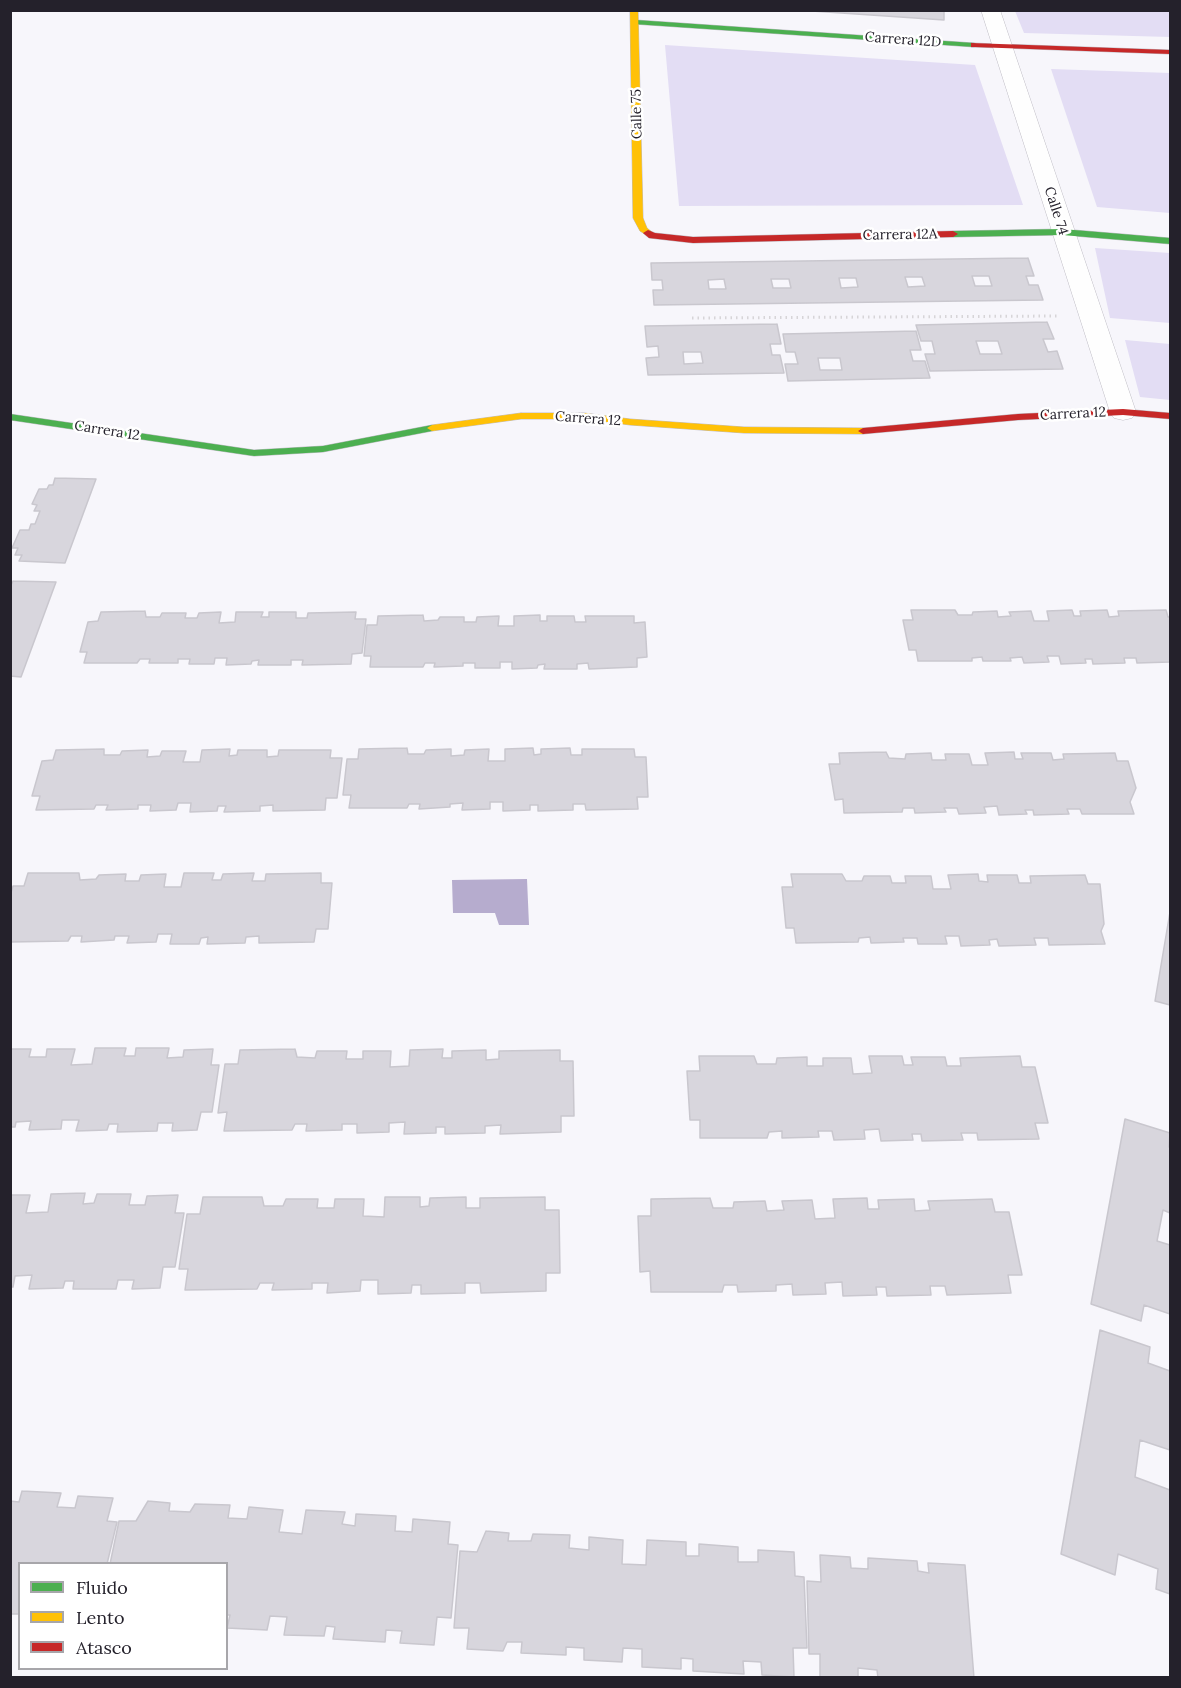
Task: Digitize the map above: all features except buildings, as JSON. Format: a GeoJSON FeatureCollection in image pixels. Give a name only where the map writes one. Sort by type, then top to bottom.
{"type":"FeatureCollection","features":[{"type":"Feature","properties":{"kind":"street","name":"Calle 74"},"geometry":{"type":"LineString","coordinates":[[990,10],[1004,47],[1062,232],[1124,412]]}},
{"type":"Feature","properties":{"kind":"street","name":"Carrera 12D"},"geometry":{"type":"LineString","coordinates":[[635,16],[1004,47],[1170,52]]}},
{"type":"Feature","properties":{"kind":"street","name":"Calle 75"},"geometry":{"type":"LineString","coordinates":[[635,16],[638,218]]}},
{"type":"Feature","properties":{"kind":"street","name":"Carrera 12A"},"geometry":{"type":"LineString","coordinates":[[638,218],[643,229],[652,236],[668,239],[1062,232],[1170,241]]}},
{"type":"Feature","properties":{"kind":"street","name":"Carrera 12"},"geometry":{"type":"LineString","coordinates":[[10,417],[254,453],[323,449],[451,424],[521,416],[584,416],[630,422],[744,430],[864,431],[1018,417],[1124,412],[1170,416]]}},
{"type":"Feature","properties":{"kind":"path"},"geometry":{"type":"LineString","coordinates":[[692,318],[1092,316]]}},
{"type":"Feature","properties":{"kind":"shaded area"},"geometry":{"type":"Polygon","coordinates":[[[1015,11],[1170,11],[1170,37],[1024,33],[1015,11]]]}},
{"type":"Feature","properties":{"kind":"shaded area"},"geometry":{"type":"Polygon","coordinates":[[[665,45],[975,65],[1023,205],[679,206],[665,45]]]}},
{"type":"Feature","properties":{"kind":"shaded area"},"geometry":{"type":"Polygon","coordinates":[[[1051,69],[1170,73],[1170,213],[1097,207],[1051,69]]]}},
{"type":"Feature","properties":{"kind":"shaded area"},"geometry":{"type":"Polygon","coordinates":[[[1095,248],[1170,253],[1170,323],[1110,318],[1095,248]]]}},
{"type":"Feature","properties":{"kind":"shaded area"},"geometry":{"type":"Polygon","coordinates":[[[1125,340],[1170,344],[1170,400],[1140,397],[1125,340]]]}},
{"type":"Feature","properties":{"kind":"shaded area"},"geometry":{"type":"Polygon","coordinates":[[[527,879],[529,925],[499,925],[495,913],[453,913],[452,880],[527,879]]]}},
{"type":"Feature","properties":{"kind":"traffic: fast"},"geometry":{"type":"LineString","coordinates":[[636,22],[974,45]]}},
{"type":"Feature","properties":{"kind":"traffic: fast"},"geometry":{"type":"LineString","coordinates":[[953,234],[1062,232],[1170,241]]}},
{"type":"Feature","properties":{"kind":"traffic: fast"},"geometry":{"type":"LineString","coordinates":[[10,417],[254,453],[323,449],[432,428]]}},
{"type":"Feature","properties":{"kind":"traffic: slow"},"geometry":{"type":"LineString","coordinates":[[634,10],[638,218],[643,229],[648,233]]}},
{"type":"Feature","properties":{"kind":"traffic: slow"},"geometry":{"type":"LineString","coordinates":[[432,428],[521,416],[584,416],[630,422],[744,430],[863,431]]}},
{"type":"Feature","properties":{"kind":"traffic: jam"},"geometry":{"type":"LineString","coordinates":[[974,45],[1170,52]]}},
{"type":"Feature","properties":{"kind":"traffic: jam"},"geometry":{"type":"LineString","coordinates":[[648,233],[652,236],[693,240],[953,234]]}},
{"type":"Feature","properties":{"kind":"traffic: jam"},"geometry":{"type":"LineString","coordinates":[[863,431],[1018,417],[1123,412],[1170,416]]}}]}
